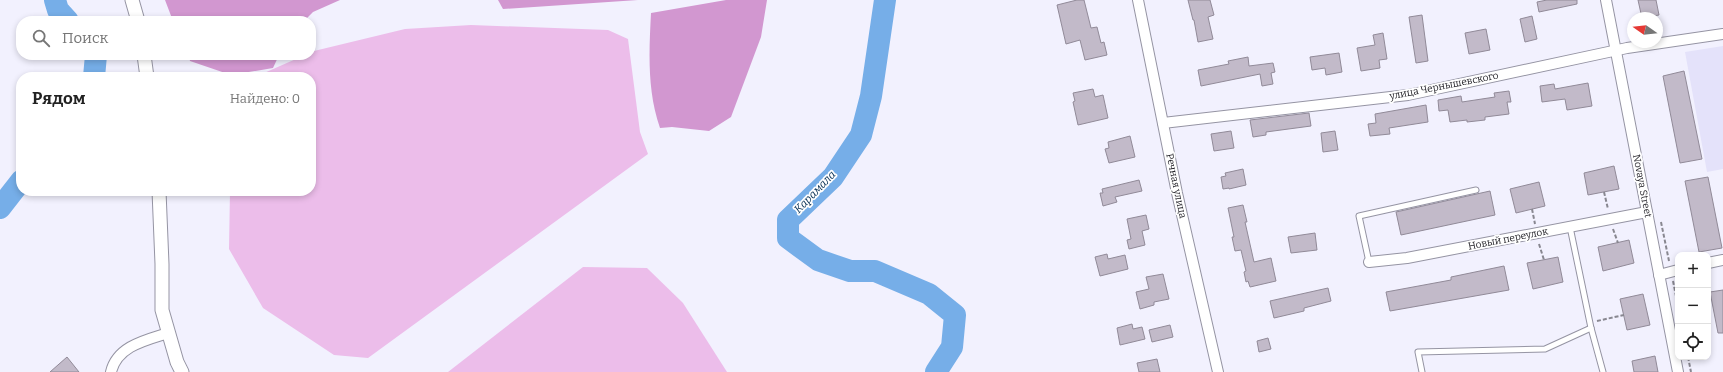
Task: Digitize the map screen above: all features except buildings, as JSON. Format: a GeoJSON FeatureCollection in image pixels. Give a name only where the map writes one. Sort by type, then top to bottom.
{"type":"FeatureCollection","features":[{"type":"Feature","properties":{"kind":"street"},"geometry":{"type":"LineString","coordinates":[[132,0],[137,16]]}},
{"type":"Feature","properties":{"kind":"street","name":"Речная улица"},"geometry":{"type":"LineString","coordinates":[[1138,0],[1177,193],[1218,372]]}},
{"type":"Feature","properties":{"kind":"street","name":"Novaya Street"},"geometry":{"type":"LineString","coordinates":[[1606,0],[1678,372]]}},
{"type":"Feature","properties":{"kind":"street","name":"улица Чернышевского"},"geometry":{"type":"LineString","coordinates":[[1163,123],[1408,95],[1616,51],[1723,34]]}},
{"type":"Feature","properties":{"kind":"street"},"geometry":{"type":"LineString","coordinates":[[145,60],[146,72]]}},
{"type":"Feature","properties":{"kind":"street"},"geometry":{"type":"LineString","coordinates":[[159,196],[162,310],[177,362],[182,372]]}},
{"type":"Feature","properties":{"kind":"street","name":"Новый переулок"},"geometry":{"type":"LineString","coordinates":[[1369,262],[1407,258],[1647,212]]}},
{"type":"Feature","properties":{"kind":"street"},"geometry":{"type":"LineString","coordinates":[[1711,262],[1723,260]]}},
{"type":"Feature","properties":{"kind":"street"},"geometry":{"type":"LineString","coordinates":[[1659,275],[1675,271]]}},
{"type":"Feature","properties":{"kind":"street"},"geometry":{"type":"LineString","coordinates":[[111,372],[113,364],[125,350],[141,342],[168,333]]}},
{"type":"Feature","properties":{"kind":"lane"},"geometry":{"type":"LineString","coordinates":[[1369,262],[1359,216],[1476,190]]}},
{"type":"Feature","properties":{"kind":"lane"},"geometry":{"type":"LineString","coordinates":[[1570,227],[1591,325],[1603,372]]}},
{"type":"Feature","properties":{"kind":"lane"},"geometry":{"type":"LineString","coordinates":[[1422,372],[1418,352],[1545,350],[1591,325]]}},
{"type":"Feature","properties":{"kind":"path"},"geometry":{"type":"LineString","coordinates":[[1591,325],[1624,315]]}},
{"type":"Feature","properties":{"kind":"path"},"geometry":{"type":"LineString","coordinates":[[1689,360],[1691,372]]}},
{"type":"Feature","properties":{"kind":"shaded area"},"geometry":{"type":"Polygon","coordinates":[[[165,0],[340,0],[313,12],[309,16],[171,16],[165,0]]]}},
{"type":"Feature","properties":{"kind":"shaded area"},"geometry":{"type":"Polygon","coordinates":[[[498,0],[638,0],[503,9],[498,0]]]}},
{"type":"Feature","properties":{"kind":"shaded area"},"geometry":{"type":"Polygon","coordinates":[[[726,0],[767,0],[761,37],[731,117],[709,131],[672,127],[660,128],[651,86],[651,13],[726,0]]]}},
{"type":"Feature","properties":{"kind":"shaded area"},"geometry":{"type":"Polygon","coordinates":[[[471,25],[608,30],[628,39],[640,132],[648,154],[368,358],[334,355],[263,308],[229,249],[230,196],[316,196],[316,72],[266,72],[294,60],[316,60],[316,51],[405,29],[471,25]]]}},
{"type":"Feature","properties":{"kind":"shaded area"},"geometry":{"type":"Polygon","coordinates":[[[1723,46],[1723,169],[1707,172],[1685,52],[1723,46]]]}},
{"type":"Feature","properties":{"kind":"shaded area"},"geometry":{"type":"Polygon","coordinates":[[[277,60],[273,68],[249,72],[222,72],[190,61],[277,60]]]}},
{"type":"Feature","properties":{"kind":"shaded area"},"geometry":{"type":"Polygon","coordinates":[[[583,267],[647,268],[683,303],[727,372],[448,372],[583,267]]]}},
{"type":"Feature","properties":{"kind":"waterway"},"geometry":{"type":"LineString","coordinates":[[55,0],[58,10],[63,16]]}},
{"type":"Feature","properties":{"kind":"waterway","name":"Карамала"},"geometry":{"type":"LineString","coordinates":[[885,0],[871,96],[861,135],[833,177],[788,220],[788,238],[818,260],[850,271],[875,271],[929,294],[955,315],[952,347],[936,372]]}},
{"type":"Feature","properties":{"kind":"waterway"},"geometry":{"type":"LineString","coordinates":[[94,72],[96,60]]}},
{"type":"Feature","properties":{"kind":"waterway"},"geometry":{"type":"LineString","coordinates":[[0,208],[16,187]]}}]}
